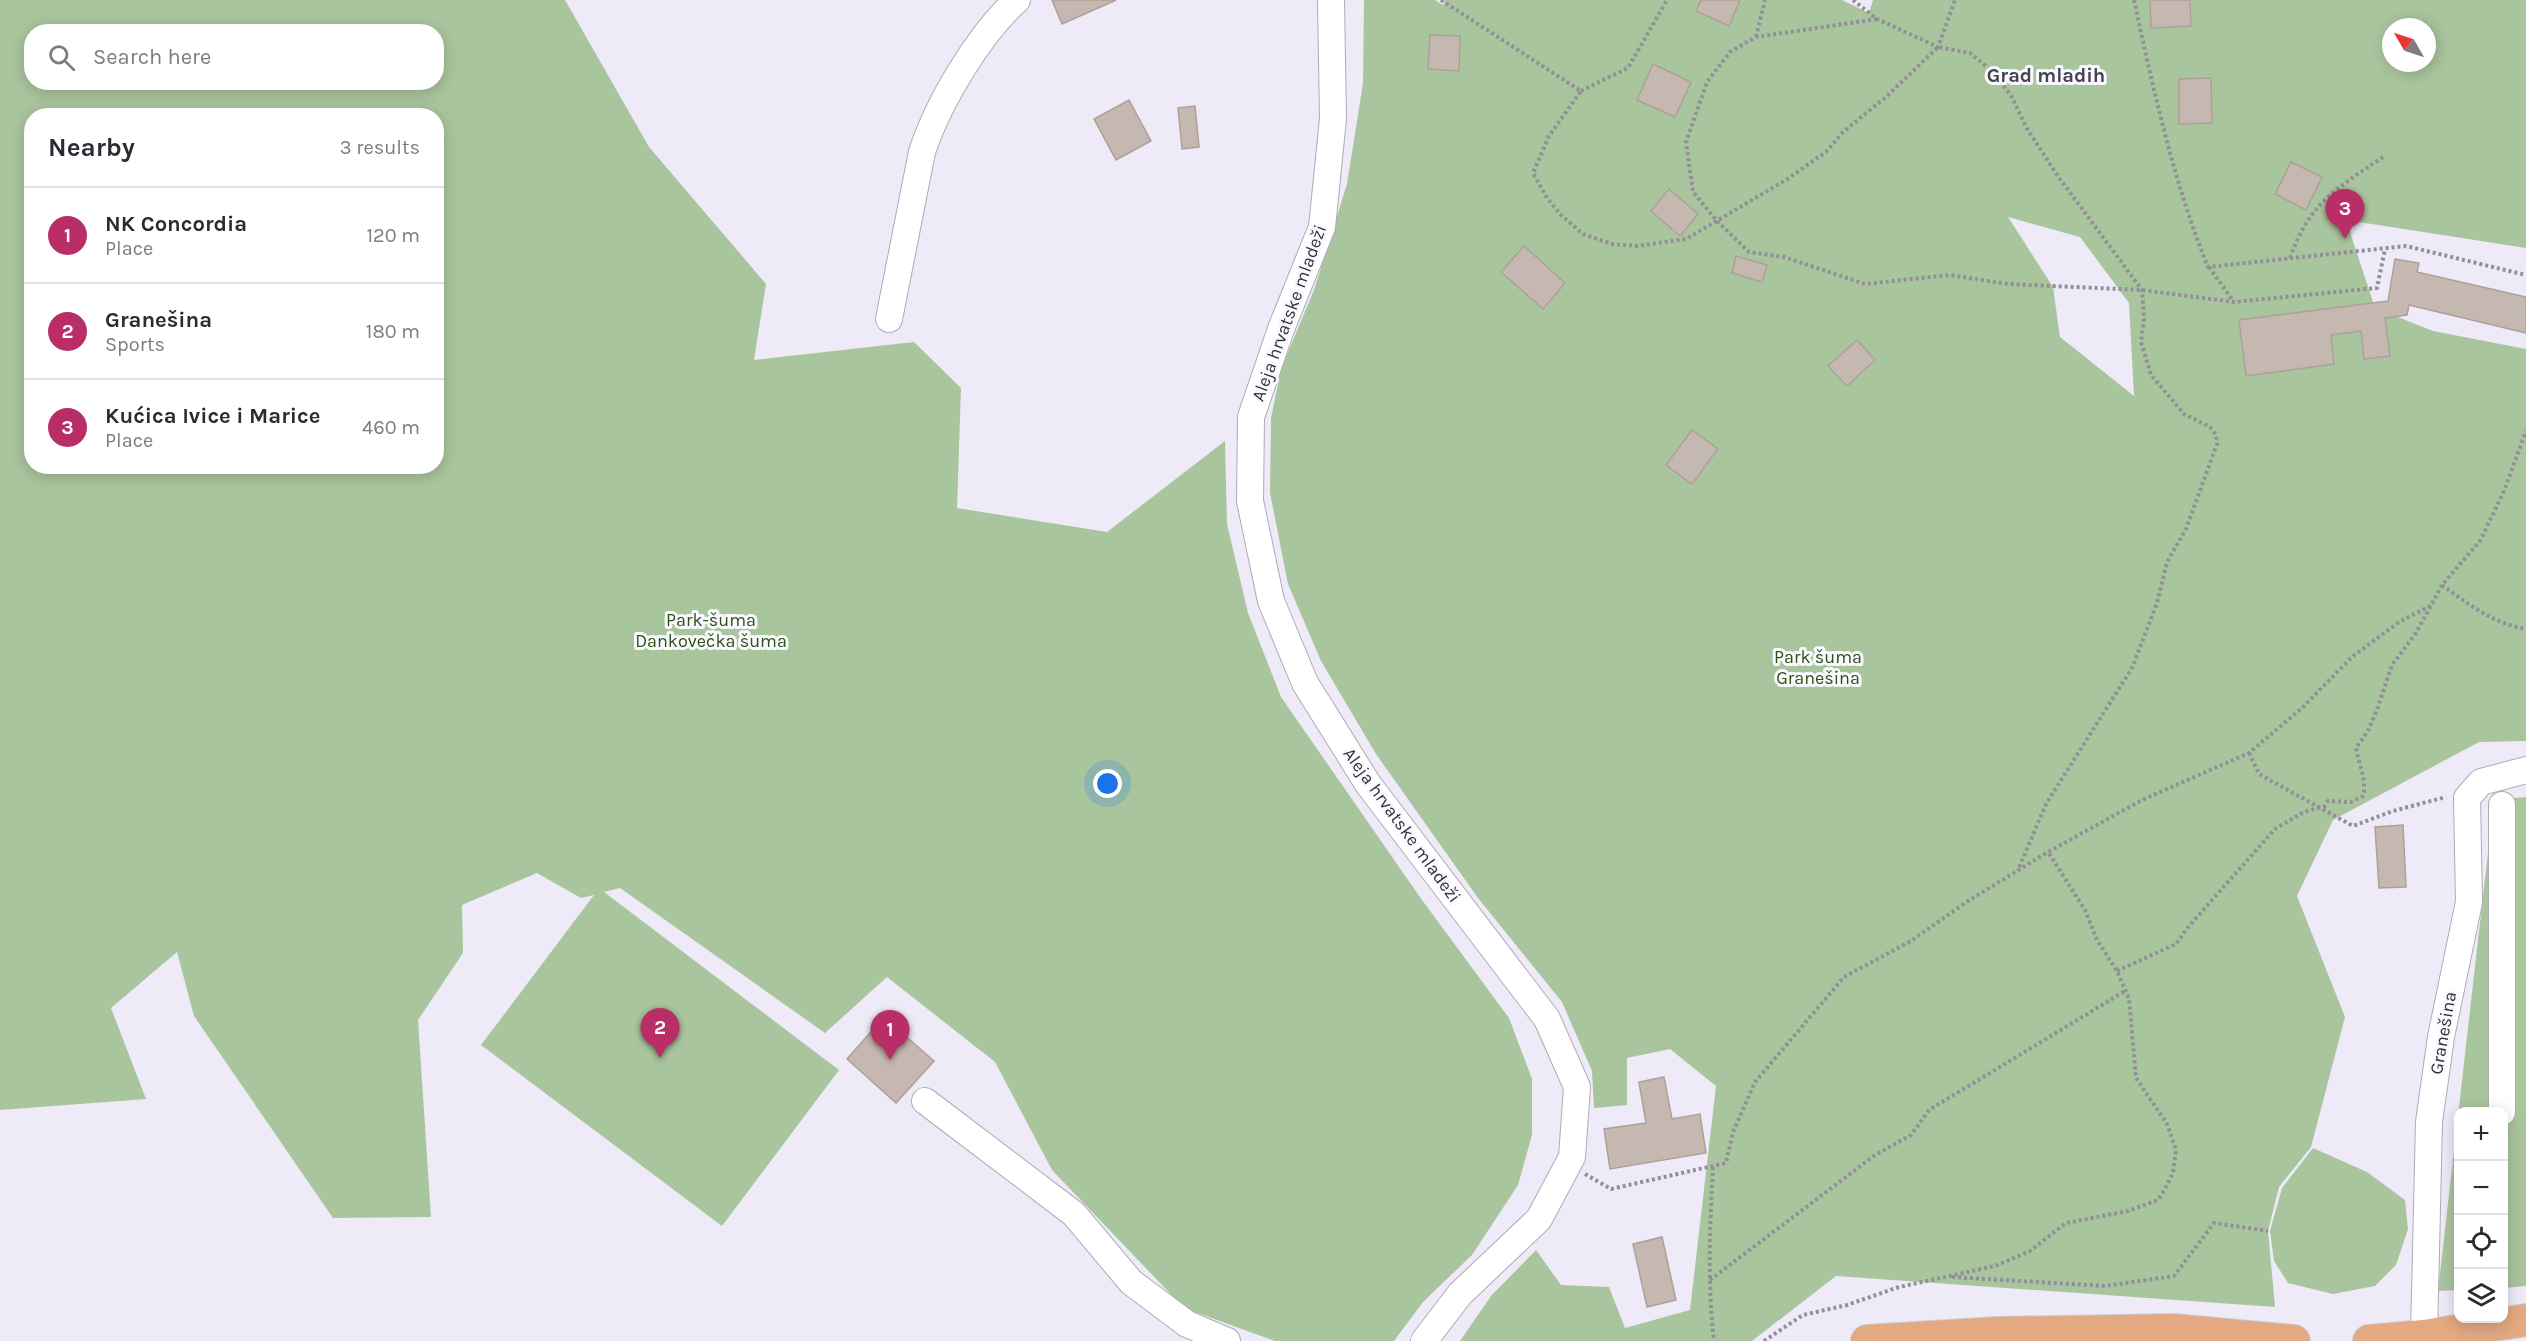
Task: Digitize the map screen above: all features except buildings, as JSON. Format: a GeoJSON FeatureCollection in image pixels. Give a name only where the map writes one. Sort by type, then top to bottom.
{"type":"FeatureCollection","features":[{"type":"Feature","properties":{"kind":"main road"},"geometry":{"type":"LineString","coordinates":[[2369,1341],[2424,1336],[2510,1321]]}},
{"type":"Feature","properties":{"kind":"main road"},"geometry":{"type":"LineString","coordinates":[[1867,1341],[1997,1333],[2174,1330],[2294,1341]]}},
{"type":"Feature","properties":{"kind":"street"},"geometry":{"type":"LineString","coordinates":[[889,319],[922,152],[931,126],[994,21],[1017,0]]}},
{"type":"Feature","properties":{"kind":"street","name":"Aleja hrvatske mladeži"},"geometry":{"type":"LineString","coordinates":[[1330,0],[1333,119],[1322,226],[1281,329],[1251,417],[1250,501],[1271,601],[1305,683],[1368,784],[1547,1019],[1576,1087],[1572,1156],[1539,1219],[1460,1294],[1424,1341]]}},
{"type":"Feature","properties":{"kind":"street"},"geometry":{"type":"LineString","coordinates":[[2475,790],[2481,782],[2526,770]]}},
{"type":"Feature","properties":{"kind":"street","name":"Granešina"},"geometry":{"type":"LineString","coordinates":[[2424,1336],[2428,1122],[2441,1037],[2469,902],[2467,798],[2475,790]]}},
{"type":"Feature","properties":{"kind":"street"},"geometry":{"type":"LineString","coordinates":[[2502,805],[2502,1107]]}},
{"type":"Feature","properties":{"kind":"street"},"geometry":{"type":"LineString","coordinates":[[925,1101],[1074,1214],[1131,1281],[1187,1324],[1227,1341]]}},
{"type":"Feature","properties":{"kind":"path"},"geometry":{"type":"LineString","coordinates":[[1441,0],[1581,91]]}},
{"type":"Feature","properties":{"kind":"path"},"geometry":{"type":"LineString","coordinates":[[1667,0],[1628,68],[1581,91],[1549,136],[1533,173],[1560,215],[1583,234],[1612,244],[1637,246],[1686,239],[1786,180],[1827,151],[1843,132],[1886,97],[1938,47],[1955,0]]}},
{"type":"Feature","properties":{"kind":"path"},"geometry":{"type":"LineString","coordinates":[[1756,37],[1765,0]]}},
{"type":"Feature","properties":{"kind":"path"},"geometry":{"type":"LineString","coordinates":[[1853,0],[1877,19],[1938,47],[1970,53],[1993,72],[2012,97],[2026,127],[2057,175],[2142,290],[2144,319],[2141,342],[2151,375],[2184,414],[2210,427],[2216,435],[2217,444],[2186,529],[2167,562],[2157,603],[2132,668],[2046,804],[2018,870]]}},
{"type":"Feature","properties":{"kind":"path"},"geometry":{"type":"LineString","coordinates":[[2134,0],[2149,67],[2194,233],[2208,267],[2234,302]]}},
{"type":"Feature","properties":{"kind":"path"},"geometry":{"type":"LineString","coordinates":[[1877,19],[1756,37],[1730,52],[1707,82],[1686,142],[1693,192],[1717,221],[1749,252],[1784,257],[1865,284],[1950,275],[2008,284],[2142,290],[2234,302],[2377,288],[2385,249]]}},
{"type":"Feature","properties":{"kind":"path"},"geometry":{"type":"LineString","coordinates":[[2290,258],[2314,209],[2329,194],[2383,157]]}},
{"type":"Feature","properties":{"kind":"path"},"geometry":{"type":"LineString","coordinates":[[2208,267],[2406,246],[2526,275]]}},
{"type":"Feature","properties":{"kind":"path"},"geometry":{"type":"LineString","coordinates":[[2116,971],[2176,944],[2188,926],[2275,829],[2304,812],[2325,806],[2328,801],[2351,802],[2363,796],[2366,784],[2356,748],[2368,731],[2392,665],[2432,605],[2442,585],[2480,542],[2504,491],[2526,431]]}},
{"type":"Feature","properties":{"kind":"path"},"geometry":{"type":"LineString","coordinates":[[2442,585],[2478,611],[2513,627],[2526,630]]}},
{"type":"Feature","properties":{"kind":"path"},"geometry":{"type":"LineString","coordinates":[[1572,1156],[1586,1176],[1611,1190],[1726,1164],[1733,1132],[1755,1082],[1844,977],[1911,941],[2048,852],[2142,800],[2249,753],[2302,708],[2352,657],[2399,622],[2432,605]]}},
{"type":"Feature","properties":{"kind":"path"},"geometry":{"type":"LineString","coordinates":[[2249,753],[2259,774],[2353,826],[2392,810],[2475,790]]}},
{"type":"Feature","properties":{"kind":"path"},"geometry":{"type":"LineString","coordinates":[[1764,1341],[1803,1315],[1847,1305],[1899,1287],[1995,1266],[2030,1251],[2066,1223],[2128,1211],[2158,1200],[2173,1173],[2176,1150],[2167,1124],[2136,1078],[2132,1027],[2125,991],[2097,940],[2085,910],[2048,852]]}},
{"type":"Feature","properties":{"kind":"path"},"geometry":{"type":"LineString","coordinates":[[1710,1280],[1875,1155],[1911,1135],[1929,1110],[2125,991]]}},
{"type":"Feature","properties":{"kind":"path"},"geometry":{"type":"LineString","coordinates":[[1713,1167],[1709,1235],[1714,1341]]}},
{"type":"Feature","properties":{"kind":"path"},"geometry":{"type":"LineString","coordinates":[[1945,1277],[2105,1286],[2174,1276],[2214,1223],[2268,1231]]}},
{"type":"Feature","properties":{"kind":"green space","name":"Park-šuma Dankovečka šuma"},"geometry":{"type":"Polygon","coordinates":[[[0,0],[565,0],[649,147],[766,284],[754,360],[914,342],[961,388],[957,508],[1107,532],[1225,441],[1227,524],[1248,613],[1281,697],[1422,900],[1509,1018],[1532,1079],[1532,1135],[1518,1185],[1472,1255],[1423,1302],[1394,1341],[1275,1341],[1184,1308],[1052,1170],[995,1062],[887,977],[825,1033],[620,888],[604,892],[839,1070],[722,1226],[481,1045],[594,895],[581,898],[537,873],[462,905],[463,953],[418,1020],[431,1217],[333,1218],[194,1016],[177,952],[111,1008],[146,1099],[0,1110],[0,0]]]}},
{"type":"Feature","properties":{"kind":"green space","name":"Park šuma Granešina"},"geometry":{"type":"Polygon","coordinates":[[[1364,0],[1435,0],[1443,5],[1445,0],[1842,0],[1869,13],[1873,0],[2526,0],[2526,248],[2346,220],[2375,308],[2433,331],[2526,349],[2526,741],[2479,742],[2333,820],[2297,896],[2345,1017],[2311,1147],[2279,1187],[2268,1231],[2275,1307],[1836,1276],[1752,1341],[1460,1341],[1491,1296],[1536,1250],[1561,1285],[1609,1287],[1625,1328],[1690,1310],[1716,1086],[1670,1049],[1627,1058],[1627,1105],[1594,1108],[1592,1071],[1562,1002],[1478,898],[1376,754],[1321,661],[1288,584],[1270,493],[1271,418],[1281,369],[1314,290],[1347,184],[1363,83],[1364,0]],[[2008,217],[2053,287],[2060,337],[2134,396],[2129,303],[2080,237],[2008,217]]]}},
{"type":"Feature","properties":{"kind":"green space"},"geometry":{"type":"Polygon","coordinates":[[[2526,797],[2526,1286],[2508,1288],[2508,1107],[2459,1107],[2494,800],[2526,797]]]}},
{"type":"Feature","properties":{"kind":"green space"},"geometry":{"type":"Polygon","coordinates":[[[2313,1148],[2367,1172],[2405,1200],[2408,1229],[2396,1265],[2375,1286],[2333,1294],[2288,1283],[2274,1261],[2270,1231],[2282,1188],[2313,1148]]]}},
{"type":"Feature","properties":{"kind":"green space"},"geometry":{"type":"Polygon","coordinates":[[[2454,1151],[2454,1290],[2438,1291],[2454,1151]]]}},
{"type":"Feature","properties":{"kind":"place","name":"Kućica Ivice i Marice"},"geometry":{"type":"Point","coordinates":[2345,239]}},
{"type":"Feature","properties":{"kind":"place","name":"Granešina"},"geometry":{"type":"Point","coordinates":[660,1058]}},
{"type":"Feature","properties":{"kind":"place","name":"NK Concordia"},"geometry":{"type":"Point","coordinates":[890,1060]}},
{"type":"Feature","properties":{"kind":"district","name":"Grad mladih"},"geometry":{"type":"Point","coordinates":[2046,75]}}]}
